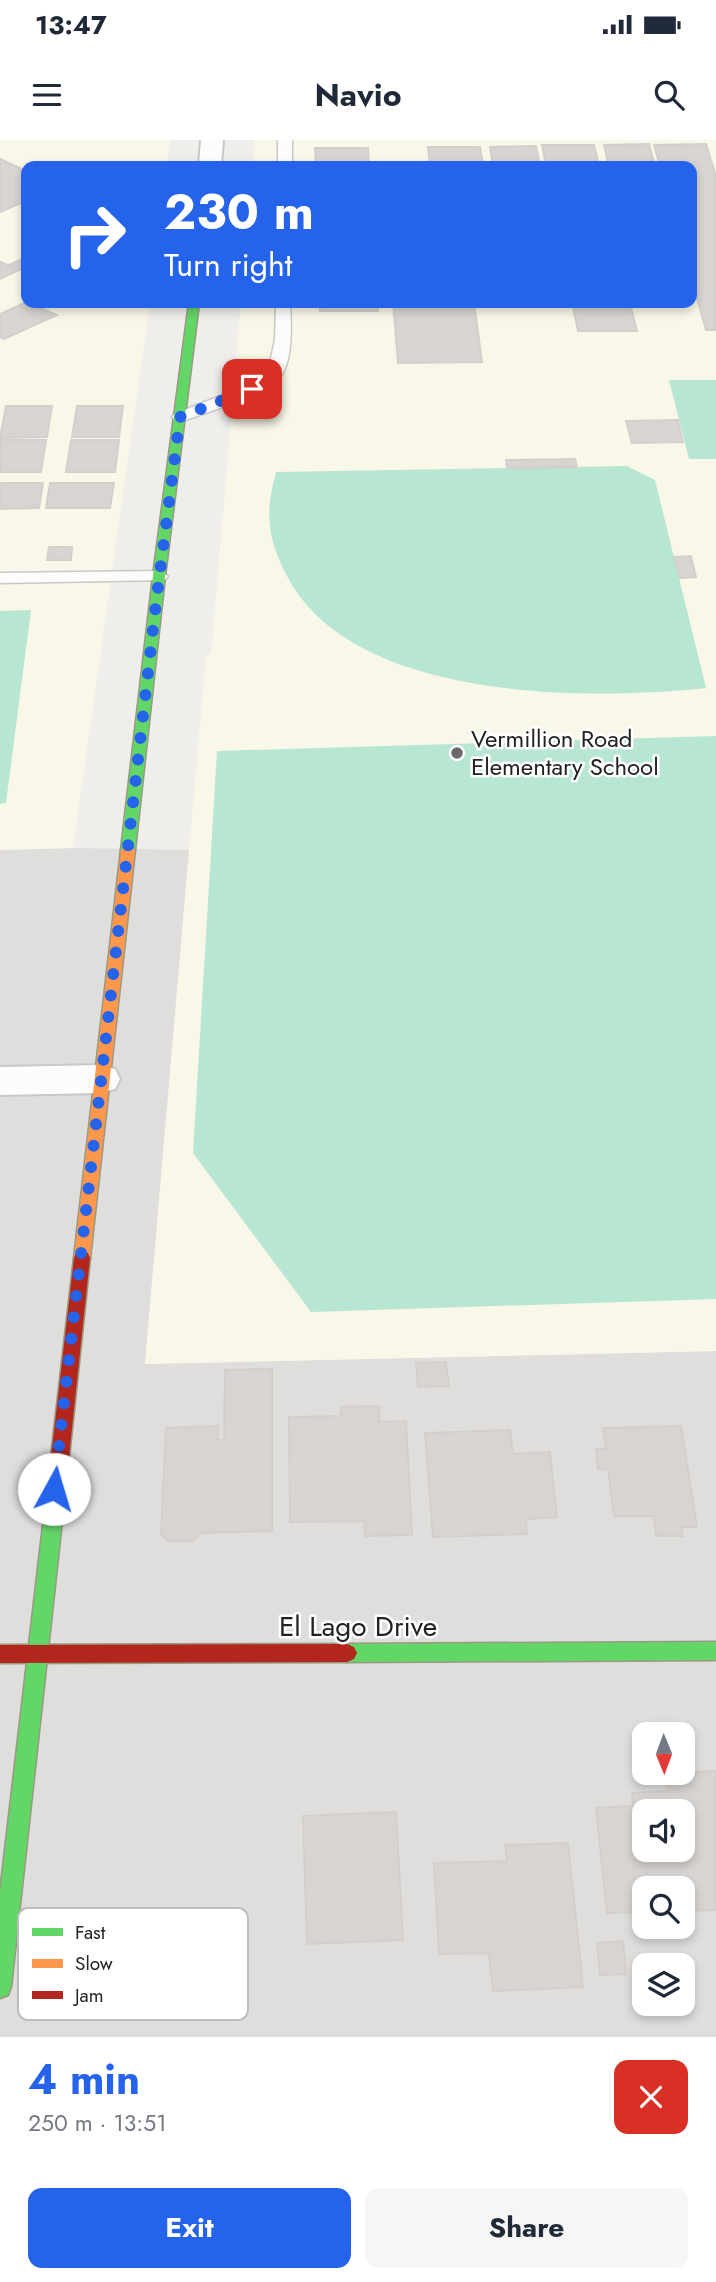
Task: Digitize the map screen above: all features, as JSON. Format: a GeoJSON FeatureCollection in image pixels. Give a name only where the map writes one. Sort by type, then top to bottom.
{"type":"FeatureCollection","features":[{"type":"Feature","properties":{"kind":"street"},"geometry":{"type":"LineString","coordinates":[[210,161],[212,140]]}},
{"type":"Feature","properties":{"kind":"street"},"geometry":{"type":"LineString","coordinates":[[0,1987],[101,1079],[159,576],[193,308]]}},
{"type":"Feature","properties":{"kind":"street"},"geometry":{"type":"LineString","coordinates":[[0,1082],[101,1079]]}},
{"type":"Feature","properties":{"kind":"street","name":"El Lago Drive"},"geometry":{"type":"LineString","coordinates":[[0,1654],[716,1651]]}},
{"type":"Feature","properties":{"kind":"lane"},"geometry":{"type":"LineString","coordinates":[[285,140],[285,161]]}},
{"type":"Feature","properties":{"kind":"lane"},"geometry":{"type":"LineString","coordinates":[[180,417],[252,389],[275,373],[283,340],[284,308]]}},
{"type":"Feature","properties":{"kind":"lane"},"geometry":{"type":"LineString","coordinates":[[0,578],[159,576]]}},
{"type":"Feature","properties":{"kind":"shaded area"},"geometry":{"type":"Polygon","coordinates":[[[0,140],[170,140],[168,161],[21,161],[21,308],[149,308],[73,848],[0,850],[0,140]]]}},
{"type":"Feature","properties":{"kind":"shaded area","name":"Vermillion Road Elementary School"},"geometry":{"type":"Polygon","coordinates":[[[255,140],[716,140],[716,1351],[145,1364],[206,655],[211,654],[241,308],[697,308],[697,161],[253,161],[255,140]]]}},
{"type":"Feature","properties":{"kind":"shaded area"},"geometry":{"type":"Polygon","coordinates":[[[0,850],[189,850],[145,1364],[716,1351],[716,2037],[0,2037],[0,850]]]}},
{"type":"Feature","properties":{"kind":"green space"},"geometry":{"type":"Polygon","coordinates":[[[669,380],[716,380],[716,459],[689,459],[669,380]]]}},
{"type":"Feature","properties":{"kind":"green space"},"geometry":{"type":"Polygon","coordinates":[[[627,466],[655,480],[706,688],[598,694],[537,691],[474,684],[415,669],[361,647],[317,616],[286,574],[272,536],[269,512],[276,472],[627,466]]]}},
{"type":"Feature","properties":{"kind":"green space"},"geometry":{"type":"Polygon","coordinates":[[[31,610],[6,803],[0,804],[0,611],[31,610]]]}},
{"type":"Feature","properties":{"kind":"green space"},"geometry":{"type":"Polygon","coordinates":[[[716,736],[716,1299],[311,1312],[193,1153],[217,751],[716,736]]]}},
{"type":"Feature","properties":{"kind":"building"},"geometry":{"type":"Polygon","coordinates":[[[649,144],[654,161],[608,161],[604,145],[649,144]]]}},
{"type":"Feature","properties":{"kind":"building"},"geometry":{"type":"Polygon","coordinates":[[[706,144],[716,176],[716,330],[706,330],[697,299],[697,161],[659,161],[654,145],[706,144]]]}},
{"type":"Feature","properties":{"kind":"building"},"geometry":{"type":"Polygon","coordinates":[[[542,145],[594,145],[598,161],[545,161],[542,145]]]}},
{"type":"Feature","properties":{"kind":"building"},"geometry":{"type":"Polygon","coordinates":[[[536,146],[539,161],[492,161],[490,147],[536,146]]]}},
{"type":"Feature","properties":{"kind":"building"},"geometry":{"type":"Polygon","coordinates":[[[428,147],[480,147],[482,161],[429,161],[428,147]]]}},
{"type":"Feature","properties":{"kind":"building"},"geometry":{"type":"Polygon","coordinates":[[[315,148],[368,148],[369,161],[316,161],[315,148]]]}},
{"type":"Feature","properties":{"kind":"building"},"geometry":{"type":"Polygon","coordinates":[[[0,159],[21,169],[21,203],[0,212],[0,159]]]}},
{"type":"Feature","properties":{"kind":"building"},"geometry":{"type":"Polygon","coordinates":[[[21,259],[21,270],[9,265],[21,259]]]}},
{"type":"Feature","properties":{"kind":"building"},"geometry":{"type":"Polygon","coordinates":[[[1,262],[19,270],[0,279],[1,262]]]}},
{"type":"Feature","properties":{"kind":"building"},"geometry":{"type":"Polygon","coordinates":[[[21,304],[21,308],[40,308],[57,315],[4,339],[0,337],[0,314],[21,304]]]}},
{"type":"Feature","properties":{"kind":"building"},"geometry":{"type":"Polygon","coordinates":[[[320,308],[378,308],[378,311],[320,311],[320,308]]]}},
{"type":"Feature","properties":{"kind":"building"},"geometry":{"type":"Polygon","coordinates":[[[393,308],[475,308],[482,362],[398,363],[393,308]]]}},
{"type":"Feature","properties":{"kind":"building"},"geometry":{"type":"Polygon","coordinates":[[[573,308],[631,308],[637,331],[578,331],[573,308]]]}},
{"type":"Feature","properties":{"kind":"building"},"geometry":{"type":"Polygon","coordinates":[[[6,406],[52,406],[47,437],[0,438],[6,406]]]}},
{"type":"Feature","properties":{"kind":"building"},"geometry":{"type":"Polygon","coordinates":[[[77,406],[123,406],[119,437],[72,437],[77,406]]]}},
{"type":"Feature","properties":{"kind":"building"},"geometry":{"type":"Polygon","coordinates":[[[678,420],[683,442],[632,443],[626,421],[678,420]]]}},
{"type":"Feature","properties":{"kind":"building"},"geometry":{"type":"Polygon","coordinates":[[[0,440],[46,440],[41,472],[0,472],[0,440]]]}},
{"type":"Feature","properties":{"kind":"building"},"geometry":{"type":"Polygon","coordinates":[[[71,440],[119,440],[115,472],[66,472],[71,440]]]}},
{"type":"Feature","properties":{"kind":"building"},"geometry":{"type":"Polygon","coordinates":[[[575,459],[577,467],[507,468],[506,460],[575,459]]]}},
{"type":"Feature","properties":{"kind":"building"},"geometry":{"type":"Polygon","coordinates":[[[0,483],[43,483],[39,508],[0,509],[0,483]]]}},
{"type":"Feature","properties":{"kind":"building"},"geometry":{"type":"Polygon","coordinates":[[[50,483],[114,483],[110,508],[46,508],[50,483]]]}},
{"type":"Feature","properties":{"kind":"building"},"geometry":{"type":"Polygon","coordinates":[[[49,547],[72,547],[71,560],[47,560],[49,547]]]}},
{"type":"Feature","properties":{"kind":"building"},"geometry":{"type":"Polygon","coordinates":[[[691,556],[696,577],[680,578],[674,557],[691,556]]]}},
{"type":"Feature","properties":{"kind":"building"},"geometry":{"type":"Polygon","coordinates":[[[446,1362],[449,1386],[418,1387],[416,1363],[446,1362]]]}},
{"type":"Feature","properties":{"kind":"building"},"geometry":{"type":"Polygon","coordinates":[[[272,1369],[272,1531],[201,1533],[193,1541],[167,1541],[161,1534],[166,1428],[218,1426],[218,1440],[224,1440],[225,1370],[272,1369]]]}},
{"type":"Feature","properties":{"kind":"building"},"geometry":{"type":"Polygon","coordinates":[[[379,1406],[379,1422],[406,1421],[412,1535],[365,1536],[364,1521],[290,1522],[289,1417],[341,1416],[341,1407],[379,1406]]]}},
{"type":"Feature","properties":{"kind":"building"},"geometry":{"type":"Polygon","coordinates":[[[681,1426],[697,1527],[681,1527],[683,1536],[656,1536],[654,1516],[614,1516],[608,1469],[598,1469],[596,1449],[606,1449],[603,1428],[681,1426]]]}},
{"type":"Feature","properties":{"kind":"building"},"geometry":{"type":"Polygon","coordinates":[[[510,1430],[513,1454],[550,1452],[557,1517],[526,1519],[527,1534],[433,1537],[425,1433],[510,1430]]]}},
{"type":"Feature","properties":{"kind":"building"},"geometry":{"type":"Polygon","coordinates":[[[716,1771],[716,1910],[695,1911],[695,1876],[632,1876],[632,1912],[607,1913],[596,1808],[632,1806],[632,1862],[695,1862],[695,1799],[632,1799],[632,1793],[668,1791],[667,1785],[695,1785],[695,1772],[716,1771]]]}},
{"type":"Feature","properties":{"kind":"building"},"geometry":{"type":"Polygon","coordinates":[[[396,1812],[403,1940],[307,1944],[303,1816],[396,1812]]]}},
{"type":"Feature","properties":{"kind":"building"},"geometry":{"type":"Polygon","coordinates":[[[568,1843],[583,1987],[493,1991],[489,1953],[439,1954],[434,1863],[507,1861],[505,1845],[568,1843]]]}},
{"type":"Feature","properties":{"kind":"building"},"geometry":{"type":"Polygon","coordinates":[[[623,1941],[626,1974],[600,1975],[597,1943],[623,1941]]]}},
{"type":"Feature","properties":{"kind":"traffic: fast"},"geometry":{"type":"LineString","coordinates":[[128,850],[193,308]]}},
{"type":"Feature","properties":{"kind":"traffic: fast"},"geometry":{"type":"LineString","coordinates":[[0,1987],[60,1457]]}},
{"type":"Feature","properties":{"kind":"traffic: fast"},"geometry":{"type":"LineString","coordinates":[[347,1653],[716,1651]]}},
{"type":"Feature","properties":{"kind":"traffic: slow"},"geometry":{"type":"LineString","coordinates":[[82,1258],[128,850]]}},
{"type":"Feature","properties":{"kind":"traffic: jam"},"geometry":{"type":"LineString","coordinates":[[60,1457],[82,1258]]}},
{"type":"Feature","properties":{"kind":"traffic: jam"},"geometry":{"type":"LineString","coordinates":[[0,1654],[347,1653]]}},
{"type":"Feature","properties":{"kind":"place","name":"Vermillion Road Elementary School"},"geometry":{"type":"Point","coordinates":[457,753]}},
{"type":"Feature","properties":{"kind":"route"},"geometry":{"type":"LineString","coordinates":[[54,1489],[156,603],[180,417],[252,389]]}}]}
